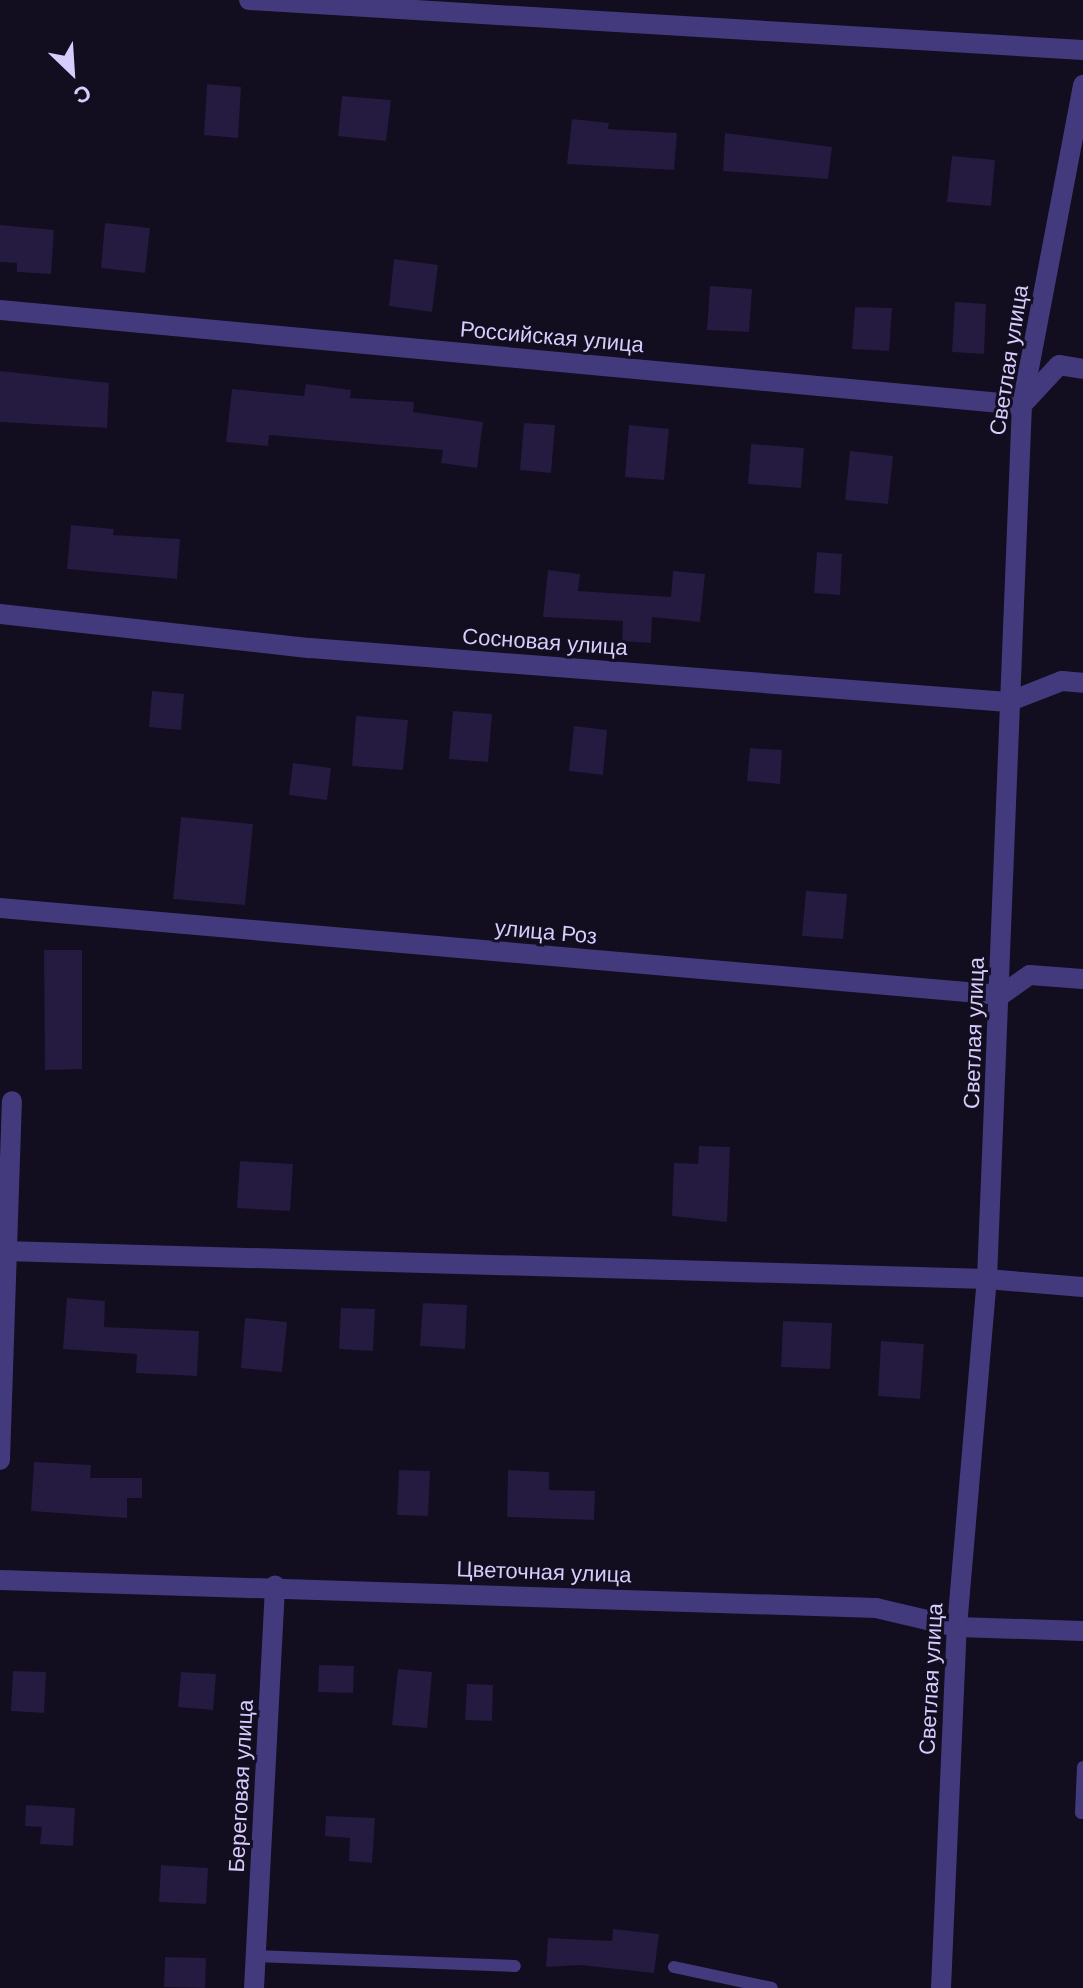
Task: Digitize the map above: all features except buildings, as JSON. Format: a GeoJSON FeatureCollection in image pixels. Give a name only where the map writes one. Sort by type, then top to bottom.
{"type":"FeatureCollection","features":[{"type":"Feature","properties":{"kind":"street"},"geometry":{"type":"LineString","coordinates":[[249,0],[1083,50]]}},
{"type":"Feature","properties":{"kind":"street","name":"Светлая улица"},"geometry":{"type":"LineString","coordinates":[[941,1988],[957,1627],[987,1279],[1001,995],[1008,702],[1022,405],[1083,85]]}},
{"type":"Feature","properties":{"kind":"street","name":"Российская улица"},"geometry":{"type":"LineString","coordinates":[[0,310],[1022,405]]}},
{"type":"Feature","properties":{"kind":"street"},"geometry":{"type":"LineString","coordinates":[[1022,405],[1059,365],[1083,369]]}},
{"type":"Feature","properties":{"kind":"street","name":"Сосновая улица"},"geometry":{"type":"LineString","coordinates":[[0,614],[310,648],[1008,702],[1062,681],[1083,683]]}},
{"type":"Feature","properties":{"kind":"street","name":"улица Роз"},"geometry":{"type":"LineString","coordinates":[[0,908],[1001,995]]}},
{"type":"Feature","properties":{"kind":"street"},"geometry":{"type":"LineString","coordinates":[[1001,995],[1030,975],[1083,979]]}},
{"type":"Feature","properties":{"kind":"street"},"geometry":{"type":"LineString","coordinates":[[0,1460],[4,1251],[12,1101]]}},
{"type":"Feature","properties":{"kind":"street"},"geometry":{"type":"LineString","coordinates":[[4,1251],[987,1279],[1083,1287]]}},
{"type":"Feature","properties":{"kind":"street","name":"Цветочная улица"},"geometry":{"type":"LineString","coordinates":[[0,1580],[275,1586],[876,1608],[957,1627],[1083,1631]]}},
{"type":"Feature","properties":{"kind":"street","name":"Береговая улица"},"geometry":{"type":"LineString","coordinates":[[254,1988],[275,1586]]}},
{"type":"Feature","properties":{"kind":"lane"},"geometry":{"type":"LineString","coordinates":[[1081,1813],[1083,1767]]}},
{"type":"Feature","properties":{"kind":"lane"},"geometry":{"type":"LineString","coordinates":[[255,1956],[515,1966]]}},
{"type":"Feature","properties":{"kind":"lane"},"geometry":{"type":"LineString","coordinates":[[674,1967],[772,1988]]}}]}
